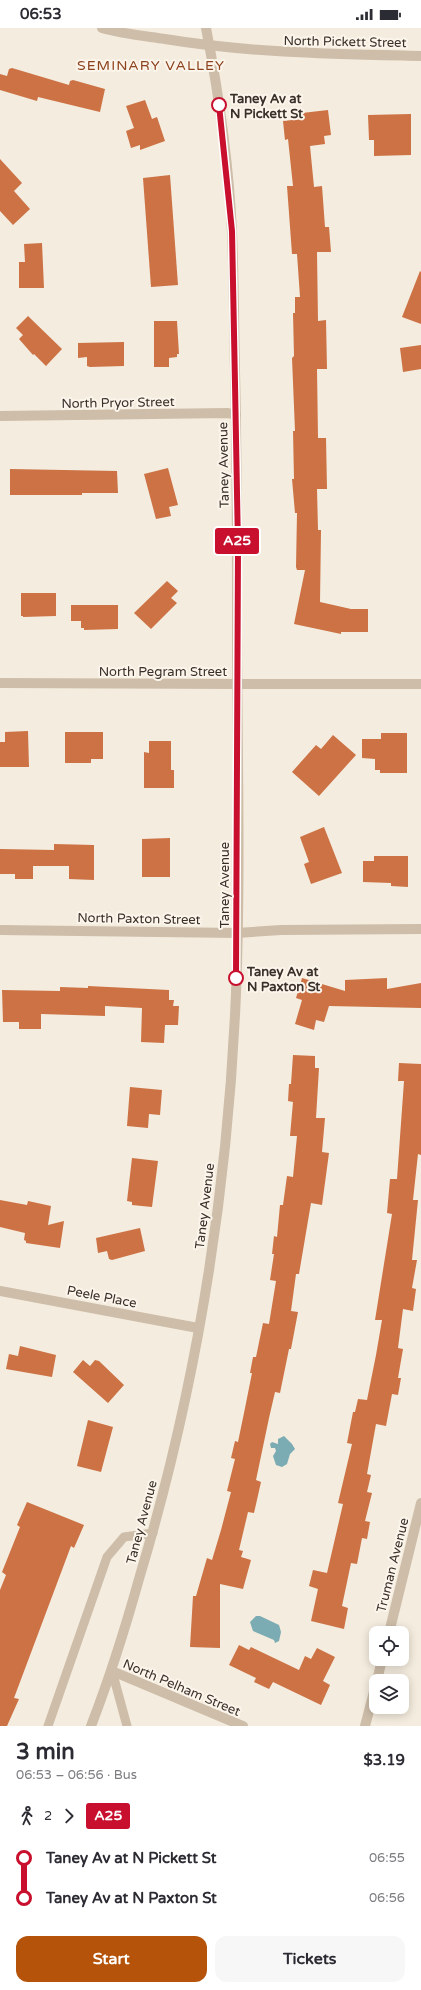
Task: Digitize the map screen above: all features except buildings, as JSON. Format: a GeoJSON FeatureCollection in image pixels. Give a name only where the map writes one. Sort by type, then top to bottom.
{"type":"FeatureCollection","features":[{"type":"Feature","properties":{"kind":"street","name":"North Pickett Street"},"geometry":{"type":"LineString","coordinates":[[102,28],[210,47],[288,53],[421,56]]}},
{"type":"Feature","properties":{"kind":"street","name":"Taney Avenue"},"geometry":{"type":"LineString","coordinates":[[91,1726],[112,1671],[153,1533],[185,1398],[218,1209],[230,1084],[236,994],[238,684],[236,415],[232,231],[221,120],[206,28]]}},
{"type":"Feature","properties":{"kind":"street","name":"North Pryor Street"},"geometry":{"type":"LineString","coordinates":[[0,416],[228,413],[236,415]]}},
{"type":"Feature","properties":{"kind":"street","name":"North Pegram Street"},"geometry":{"type":"LineString","coordinates":[[0,684],[421,684]]}},
{"type":"Feature","properties":{"kind":"street","name":"North Paxton Street"},"geometry":{"type":"LineString","coordinates":[[0,930],[237,933],[280,930],[421,929]]}},
{"type":"Feature","properties":{"kind":"street","name":"Peele Place"},"geometry":{"type":"LineString","coordinates":[[0,1291],[198,1328]]}},
{"type":"Feature","properties":{"kind":"street","name":"Truman Avenue"},"geometry":{"type":"LineString","coordinates":[[391,1626],[421,1503]]}},
{"type":"Feature","properties":{"kind":"street","name":"North Pelham Street"},"geometry":{"type":"LineString","coordinates":[[112,1671],[243,1726]]}},
{"type":"Feature","properties":{"kind":"street"},"geometry":{"type":"LineString","coordinates":[[365,1726],[369,1711]]}},
{"type":"Feature","properties":{"kind":"lane"},"geometry":{"type":"LineString","coordinates":[[48,1726],[107,1557],[124,1537],[153,1533]]}},
{"type":"Feature","properties":{"kind":"lane"},"geometry":{"type":"LineString","coordinates":[[112,1671],[127,1726]]}},
{"type":"Feature","properties":{"kind":"water"},"geometry":{"type":"Polygon","coordinates":[[[284,1436],[295,1449],[290,1454],[287,1464],[282,1467],[276,1465],[273,1456],[276,1451],[275,1448],[271,1448],[270,1444],[272,1442],[278,1444],[278,1439],[284,1436]]]}},
{"type":"Feature","properties":{"kind":"water"},"geometry":{"type":"Polygon","coordinates":[[[256,1616],[260,1616],[279,1625],[281,1632],[279,1641],[275,1643],[274,1640],[253,1631],[250,1622],[256,1616]]]}},
{"type":"Feature","properties":{"kind":"bus line","name":"A25"},"geometry":{"type":"LineString","coordinates":[[219,105],[232,231],[235,384],[238,547],[236,978]]}},
{"type":"Feature","properties":{"kind":"place","name":"Taney Av at N Pickett St"},"geometry":{"type":"Point","coordinates":[219,105]}},
{"type":"Feature","properties":{"kind":"place","name":"Taney Av at N Paxton St"},"geometry":{"type":"Point","coordinates":[236,978]}},
{"type":"Feature","properties":{"kind":"district","name":"SEMINARY VALLEY"},"geometry":{"type":"Point","coordinates":[151,65]}}]}
